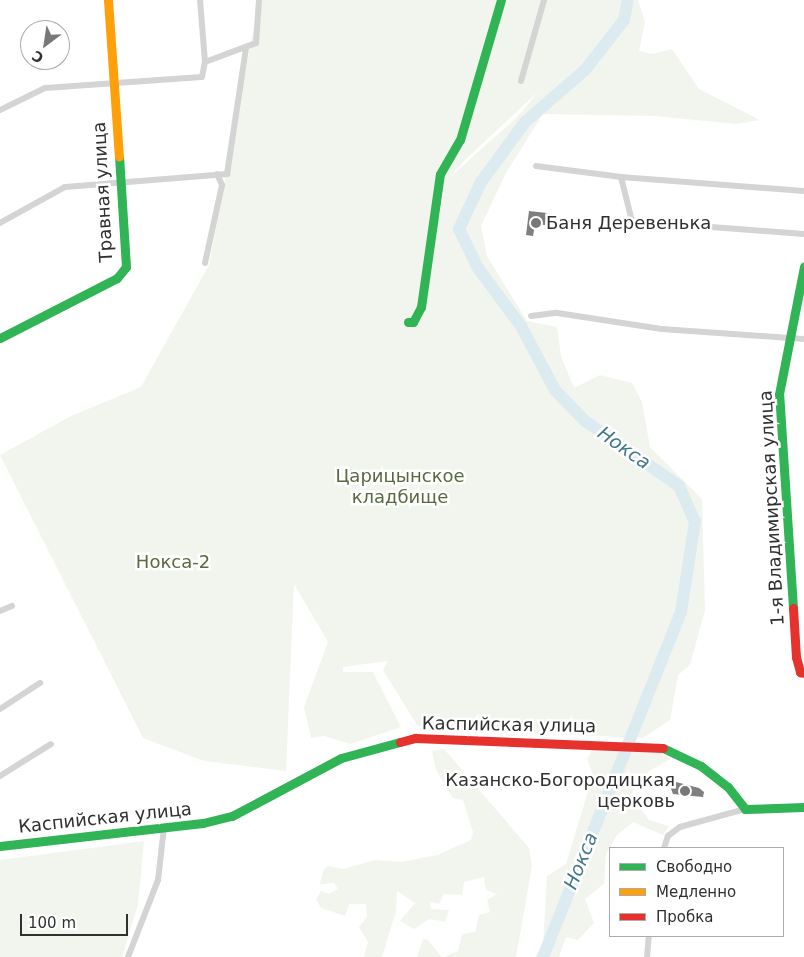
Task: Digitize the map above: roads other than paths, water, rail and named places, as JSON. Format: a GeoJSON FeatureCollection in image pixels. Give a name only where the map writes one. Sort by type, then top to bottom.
{"type":"FeatureCollection","features":[{"type":"Feature","properties":{"kind":"street","name":"Травная улица"},"geometry":{"type":"LineString","coordinates":[[0,338],[117,278],[126,267],[122,181],[113,86],[108,0]]}},
{"type":"Feature","properties":{"kind":"street"},"geometry":{"type":"LineString","coordinates":[[0,110],[45,88],[113,86],[194,80],[202,77],[205,62],[200,0]]}},
{"type":"Feature","properties":{"kind":"street"},"geometry":{"type":"LineString","coordinates":[[205,62],[219,54],[246,49],[256,43],[259,0]]}},
{"type":"Feature","properties":{"kind":"street"},"geometry":{"type":"LineString","coordinates":[[408,322],[414,322],[421,307],[426,248],[440,174],[460,140],[500,0]]}},
{"type":"Feature","properties":{"kind":"street"},"geometry":{"type":"LineString","coordinates":[[521,81],[544,0]]}},
{"type":"Feature","properties":{"kind":"street"},"geometry":{"type":"LineString","coordinates":[[0,223],[65,187],[227,174],[246,49]]}},
{"type":"Feature","properties":{"kind":"street"},"geometry":{"type":"LineString","coordinates":[[536,166],[621,177],[804,191]]}},
{"type":"Feature","properties":{"kind":"street"},"geometry":{"type":"LineString","coordinates":[[205,263],[222,185],[217,174]]}},
{"type":"Feature","properties":{"kind":"street"},"geometry":{"type":"LineString","coordinates":[[621,177],[632,221],[804,234]]}},
{"type":"Feature","properties":{"kind":"street","name":"1-я Владимирская улица"},"geometry":{"type":"LineString","coordinates":[[804,266],[779,394],[796,657],[800,672],[804,673]]}},
{"type":"Feature","properties":{"kind":"street"},"geometry":{"type":"LineString","coordinates":[[531,316],[557,313],[662,329],[804,339]]}},
{"type":"Feature","properties":{"kind":"street"},"geometry":{"type":"LineString","coordinates":[[0,611],[12,606]]}},
{"type":"Feature","properties":{"kind":"street"},"geometry":{"type":"LineString","coordinates":[[0,709],[40,683]]}},
{"type":"Feature","properties":{"kind":"street","name":"Каспийская улица"},"geometry":{"type":"LineString","coordinates":[[0,846],[164,827],[232,816],[341,758],[416,738],[615,744],[652,746],[676,751],[701,766],[728,787],[745,808]]}},
{"type":"Feature","properties":{"kind":"street"},"geometry":{"type":"LineString","coordinates":[[0,776],[51,744]]}},
{"type":"Feature","properties":{"kind":"street"},"geometry":{"type":"LineString","coordinates":[[664,847],[668,836],[680,827],[745,808],[804,807]]}},
{"type":"Feature","properties":{"kind":"street"},"geometry":{"type":"LineString","coordinates":[[128,957],[158,880],[164,827]]}},
{"type":"Feature","properties":{"kind":"street"},"geometry":{"type":"LineString","coordinates":[[646,957],[649,937]]}},
{"type":"Feature","properties":{"kind":"waterway","name":"Нокса"},"geometry":{"type":"LineString","coordinates":[[543,957],[681,612],[695,522],[679,486],[585,421],[555,390],[521,326],[478,268],[459,229],[481,182],[525,122],[585,70],[624,20],[628,0]]}},
{"type":"Feature","properties":{"kind":"place","name":"Баня Деревенька"},"geometry":{"type":"Point","coordinates":[536,223]}},
{"type":"Feature","properties":{"kind":"place","name":"Казанско-Богородицкая церковь"},"geometry":{"type":"Point","coordinates":[685,791]}},
{"type":"Feature","properties":{"kind":"park label","name":"Царицынское кладбище"},"geometry":{"type":"Point","coordinates":[400,487]}},
{"type":"Feature","properties":{"kind":"park label","name":"Нокса-2"},"geometry":{"type":"Point","coordinates":[173,562]}}]}
